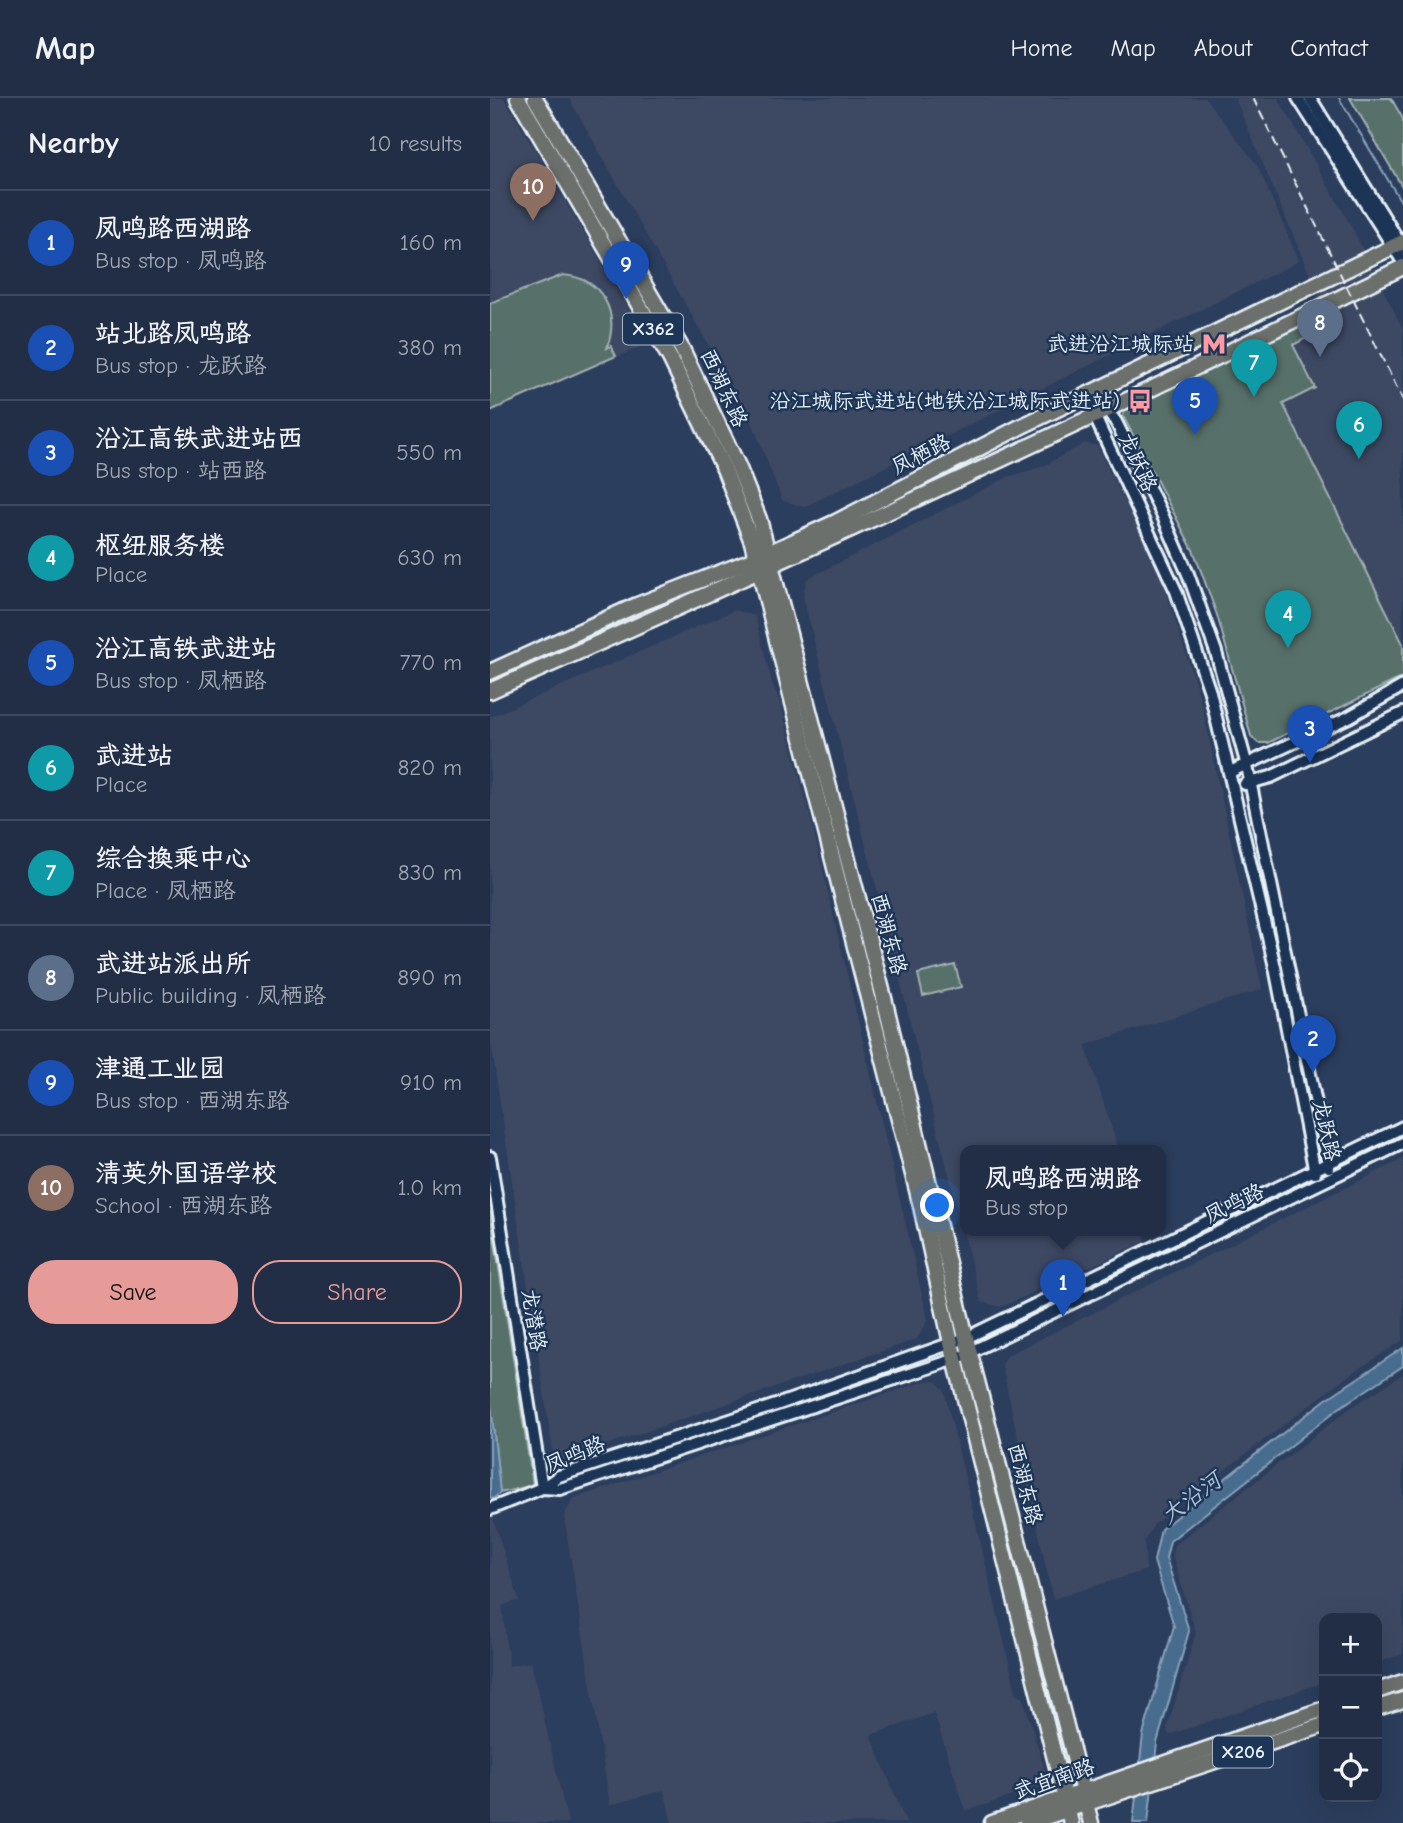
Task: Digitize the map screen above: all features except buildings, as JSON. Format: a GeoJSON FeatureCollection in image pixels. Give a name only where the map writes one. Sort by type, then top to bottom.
{"type":"FeatureCollection","features":[{"type":"Feature","properties":{"kind":"main road","name":"西湖东路"},"geometry":{"type":"LineString","coordinates":[[518,98],[670,358],[725,471],[764,563],[921,1206],[951,1343],[963,1356],[1091,1823]]}},
{"type":"Feature","properties":{"kind":"main road","name":"西湖东路"},"geometry":{"type":"LineString","coordinates":[[535,98],[682,349],[738,466],[883,994],[966,1338],[963,1356],[1068,1810]]}},
{"type":"Feature","properties":{"kind":"main road","name":"凤栖路"},"geometry":{"type":"LineString","coordinates":[[490,671],[637,605],[764,563],[1094,392],[1399,245]]}},
{"type":"Feature","properties":{"kind":"main road","name":"凤栖路"},"geometry":{"type":"LineString","coordinates":[[490,691],[764,563],[1095,417],[1403,265]]}},
{"type":"Feature","properties":{"kind":"main road"},"geometry":{"type":"LineString","coordinates":[[1382,1689],[1403,1682]]}},
{"type":"Feature","properties":{"kind":"main road"},"geometry":{"type":"LineString","coordinates":[[1382,1706],[1403,1700]]}},
{"type":"Feature","properties":{"kind":"main road","name":"X206"},"geometry":{"type":"LineString","coordinates":[[1162,1771],[1319,1711]]}},
{"type":"Feature","properties":{"kind":"main road","name":"X206"},"geometry":{"type":"LineString","coordinates":[[1162,1771],[1319,1726]]}},
{"type":"Feature","properties":{"kind":"main road","name":"武宜南路"},"geometry":{"type":"LineString","coordinates":[[1027,1823],[1068,1810],[1084,1798],[1162,1771]]}},
{"type":"Feature","properties":{"kind":"main road","name":"武宜南路"},"geometry":{"type":"LineString","coordinates":[[992,1823],[1068,1810]]}},
{"type":"Feature","properties":{"kind":"street"},"geometry":{"type":"LineString","coordinates":[[1298,98],[1399,245]]}},
{"type":"Feature","properties":{"kind":"street"},"geometry":{"type":"LineString","coordinates":[[1310,98],[1399,245],[1403,265]]}},
{"type":"Feature","properties":{"kind":"street","name":"龙跃路"},"geometry":{"type":"LineString","coordinates":[[1094,392],[1109,410],[1188,574],[1216,652],[1247,765],[1326,1162],[1334,1175]]}},
{"type":"Feature","properties":{"kind":"street","name":"龙跃路"},"geometry":{"type":"LineString","coordinates":[[1094,392],[1095,417],[1176,591],[1210,692],[1230,772],[1253,886],[1275,967],[1313,1169],[1320,1182]]}},
{"type":"Feature","properties":{"kind":"street"},"geometry":{"type":"LineString","coordinates":[[1230,772],[1349,717],[1403,685]]}},
{"type":"Feature","properties":{"kind":"street"},"geometry":{"type":"LineString","coordinates":[[1233,790],[1271,777],[1403,713]]}},
{"type":"Feature","properties":{"kind":"street","name":"凤鸣路"},"geometry":{"type":"LineString","coordinates":[[542,1488],[559,1476],[966,1338],[1403,1127]]}},
{"type":"Feature","properties":{"kind":"street","name":"凤鸣路"},"geometry":{"type":"LineString","coordinates":[[542,1488],[560,1489],[963,1356],[1403,1143]]}},
{"type":"Feature","properties":{"kind":"street","name":"龙潜路"},"geometry":{"type":"LineString","coordinates":[[490,1157],[542,1488]]}},
{"type":"Feature","properties":{"kind":"street"},"geometry":{"type":"LineString","coordinates":[[490,1509],[542,1488]]}},
{"type":"Feature","properties":{"kind":"shaded area"},"geometry":{"type":"Polygon","coordinates":[[[490,98],[504,98],[649,343],[490,413],[490,98]]]}},
{"type":"Feature","properties":{"kind":"shaded area"},"geometry":{"type":"Polygon","coordinates":[[[569,98],[1205,98],[1257,165],[1299,261],[804,507],[782,500],[752,422],[569,98]]]}},
{"type":"Feature","properties":{"kind":"shaded area"},"geometry":{"type":"Polygon","coordinates":[[[1235,98],[1278,98],[1350,224],[1403,329],[1403,644],[1283,403],[1293,345],[1331,325],[1235,98]]]}},
{"type":"Feature","properties":{"kind":"shaded area"},"geometry":{"type":"Polygon","coordinates":[[[1085,443],[1097,446],[1161,576],[1201,701],[1262,989],[1085,1045],[1117,1145],[960,1145],[960,1219],[803,596],[807,579],[1008,477],[1044,466],[1085,443]]]}},
{"type":"Feature","properties":{"kind":"shaded area"},"geometry":{"type":"Polygon","coordinates":[[[735,610],[755,616],[772,683],[780,702],[810,816],[928,1320],[917,1339],[562,1460],[553,1452],[490,1035],[490,717],[735,610]]]}},
{"type":"Feature","properties":{"kind":"shaded area"},"geometry":{"type":"Polygon","coordinates":[[[1403,1159],[1403,1340],[1345,1378],[1154,1524],[1144,1541],[1146,1570],[1053,1599],[1002,1365],[1006,1356],[1403,1159]]]}},
{"type":"Feature","properties":{"kind":"shaded area"},"geometry":{"type":"Polygon","coordinates":[[[964,1236],[1144,1236],[1146,1241],[1001,1307],[981,1302],[964,1236]]]}},
{"type":"Feature","properties":{"kind":"shaded area"},"geometry":{"type":"Polygon","coordinates":[[[1403,1348],[1403,1366],[1339,1408],[1170,1541],[1166,1558],[1189,1631],[1157,1743],[1148,1823],[1133,1823],[1143,1735],[1174,1626],[1154,1561],[1161,1529],[1325,1400],[1403,1348]]]}},
{"type":"Feature","properties":{"kind":"shaded area"},"geometry":{"type":"Polygon","coordinates":[[[1403,1374],[1403,1654],[1382,1661],[1382,1613],[1319,1613],[1319,1684],[1169,1735],[1167,1728],[1196,1633],[1172,1554],[1174,1545],[1349,1409],[1403,1374]]]}},
{"type":"Feature","properties":{"kind":"shaded area"},"geometry":{"type":"Polygon","coordinates":[[[925,1381],[936,1381],[944,1390],[1016,1692],[1023,1698],[1049,1784],[966,1811],[934,1713],[871,1735],[906,1823],[672,1823],[664,1790],[610,1805],[564,1516],[573,1499],[925,1381]]]}},
{"type":"Feature","properties":{"kind":"shaded area"},"geometry":{"type":"Polygon","coordinates":[[[490,1396],[500,1493],[493,1499],[490,1497],[490,1396]]]}},
{"type":"Feature","properties":{"kind":"shaded area"},"geometry":{"type":"Polygon","coordinates":[[[490,1509],[519,1600],[502,1606],[509,1666],[531,1662],[568,1823],[490,1823],[490,1509]]]}},
{"type":"Feature","properties":{"kind":"green space"},"geometry":{"type":"Polygon","coordinates":[[[1350,98],[1391,98],[1403,119],[1403,188],[1350,98]]]}},
{"type":"Feature","properties":{"kind":"green space"},"geometry":{"type":"Polygon","coordinates":[[[563,275],[588,283],[604,299],[611,322],[607,348],[611,346],[616,356],[490,411],[490,303],[563,275]]]}},
{"type":"Feature","properties":{"kind":"green space"},"geometry":{"type":"Polygon","coordinates":[[[1326,314],[1331,325],[1293,345],[1315,388],[1283,404],[1403,644],[1403,677],[1268,743],[1258,743],[1251,736],[1217,615],[1194,552],[1123,416],[1125,410],[1326,314]]]}},
{"type":"Feature","properties":{"kind":"green space"},"geometry":{"type":"Polygon","coordinates":[[[955,965],[961,987],[923,996],[918,974],[955,965]]]}},
{"type":"Feature","properties":{"kind":"green space"},"geometry":{"type":"Polygon","coordinates":[[[490,1211],[533,1485],[500,1493],[490,1396],[490,1211]]]}},
{"type":"Feature","properties":{"kind":"waterway"},"geometry":{"type":"LineString","coordinates":[[1339,98],[1403,205]]}},
{"type":"Feature","properties":{"kind":"railway"},"geometry":{"type":"LineString","coordinates":[[1253,98],[1403,400]]}},
{"type":"Feature","properties":{"kind":"place","name":"清英外国语学校"},"geometry":{"type":"Point","coordinates":[533,221]}},
{"type":"Feature","properties":{"kind":"place","name":"津通工业园"},"geometry":{"type":"Point","coordinates":[626,299]}},
{"type":"Feature","properties":{"kind":"place","name":"武进沿江城际站"},"geometry":{"type":"Point","coordinates":[1214,344]}},
{"type":"Feature","properties":{"kind":"place","name":"武进站派出所"},"geometry":{"type":"Point","coordinates":[1320,357]}},
{"type":"Feature","properties":{"kind":"place","name":"综合换乘中心"},"geometry":{"type":"Point","coordinates":[1254,397]}},
{"type":"Feature","properties":{"kind":"place","name":"沿江城际武进站(地铁沿江城际武进站)"},"geometry":{"type":"Point","coordinates":[1140,401]}},
{"type":"Feature","properties":{"kind":"place","name":"沿江高铁武进站"},"geometry":{"type":"Point","coordinates":[1195,435]}},
{"type":"Feature","properties":{"kind":"place","name":"武进站"},"geometry":{"type":"Point","coordinates":[1359,459]}},
{"type":"Feature","properties":{"kind":"place","name":"枢纽服务楼"},"geometry":{"type":"Point","coordinates":[1288,648]}},
{"type":"Feature","properties":{"kind":"place","name":"沿江高铁武进站西"},"geometry":{"type":"Point","coordinates":[1310,763]}},
{"type":"Feature","properties":{"kind":"place","name":"站北路凤鸣路"},"geometry":{"type":"Point","coordinates":[1313,1073]}},
{"type":"Feature","properties":{"kind":"place","name":"凤鸣路西湖路"},"geometry":{"type":"Point","coordinates":[1063,1317]}},
{"type":"Feature","properties":{"kind":"water label","name":"大沿河"},"geometry":{"type":"Point","coordinates":[1191,1498]}}]}
